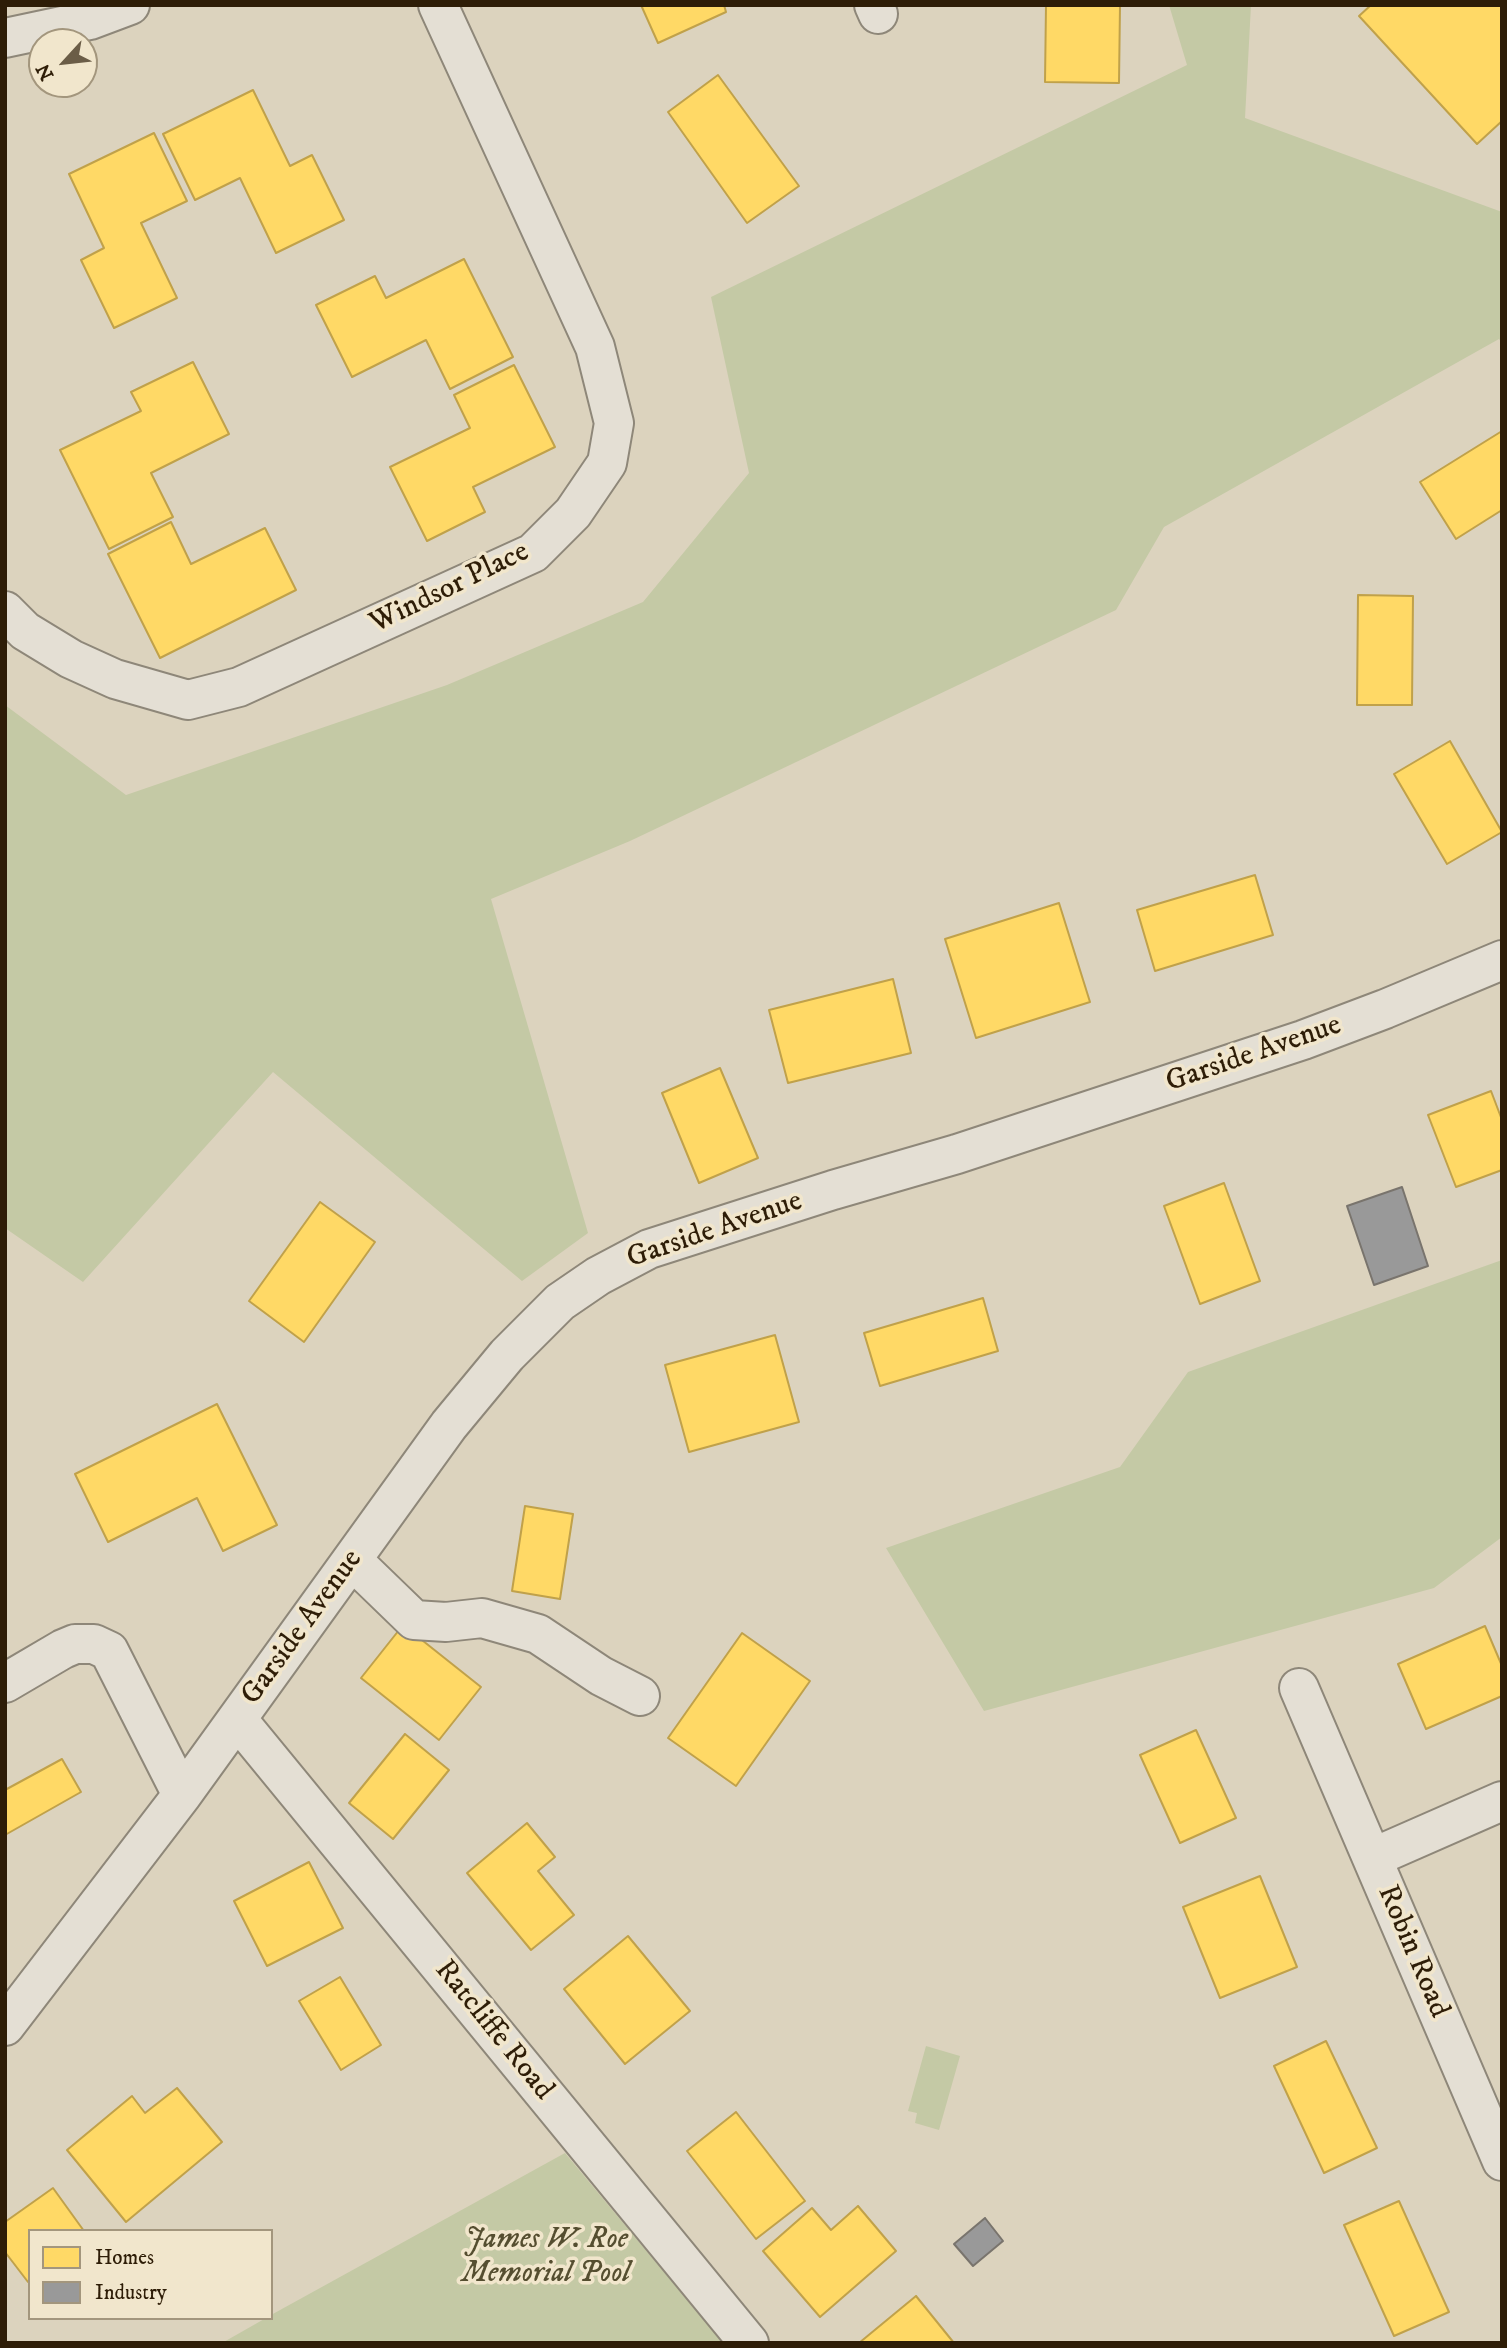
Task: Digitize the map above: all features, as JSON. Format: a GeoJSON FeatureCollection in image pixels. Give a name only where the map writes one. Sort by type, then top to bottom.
{"type":"FeatureCollection","features":[{"type":"Feature","properties":{"kind":"street"},"geometry":{"type":"LineString","coordinates":[[5,38],[90,20],[130,5]]}},
{"type":"Feature","properties":{"kind":"street","name":"Windsor Place"},"geometry":{"type":"LineString","coordinates":[[5,611],[25,631],[71,659],[115,679],[188,700],[239,687],[533,553],[572,513],[607,463],[614,423],[595,347],[438,5]]}},
{"type":"Feature","properties":{"kind":"street","name":"Garside Avenue"},"geometry":{"type":"LineString","coordinates":[[5,2026],[182,1795],[449,1425],[507,1355],[560,1302],[598,1276],[649,1249],[957,1154],[1303,1040],[1502,960]]}},
{"type":"Feature","properties":{"kind":"street"},"geometry":{"type":"LineString","coordinates":[[352,1560],[414,1620],[446,1622],[482,1618],[538,1634],[601,1676],[640,1696]]}},
{"type":"Feature","properties":{"kind":"street"},"geometry":{"type":"LineString","coordinates":[[5,1683],[75,1644],[94,1644],[109,1651],[182,1795]]}},
{"type":"Feature","properties":{"kind":"street","name":"Robin Road"},"geometry":{"type":"LineString","coordinates":[[1299,1688],[1502,2161]]}},
{"type":"Feature","properties":{"kind":"street","name":"Ratcliffe Road"},"geometry":{"type":"LineString","coordinates":[[237,1719],[749,2343]]}},
{"type":"Feature","properties":{"kind":"street"},"geometry":{"type":"LineString","coordinates":[[1372,1858],[1502,1801]]}},
{"type":"Feature","properties":{"kind":"green space"},"geometry":{"type":"Polygon","coordinates":[[[1169,5],[1251,5],[1245,118],[1502,212],[1502,343],[1499,339],[1164,527],[1116,610],[630,841],[491,899],[588,1233],[522,1281],[273,1072],[83,1282],[5,1228],[5,705],[126,795],[447,685],[643,602],[749,473],[711,297],[1187,65],[1169,5]]]}},
{"type":"Feature","properties":{"kind":"green space"},"geometry":{"type":"Polygon","coordinates":[[[1502,1260],[1502,1537],[1434,1588],[984,1711],[886,1548],[1120,1467],[1188,1372],[1502,1260]]]}},
{"type":"Feature","properties":{"kind":"green space"},"geometry":{"type":"Polygon","coordinates":[[[926,2046],[960,2056],[939,2130],[915,2123],[917,2113],[908,2111],[926,2046]]]}},
{"type":"Feature","properties":{"kind":"green space","name":"James W. Roe Memorial Pool"},"geometry":{"type":"Polygon","coordinates":[[[565,2153],[723,2343],[222,2343],[262,2320],[273,2320],[273,2314],[565,2153]]]}},
{"type":"Feature","properties":{"kind":"building: Homes"},"geometry":{"type":"Polygon","coordinates":[[[641,5],[724,5],[726,12],[658,43],[641,5]]]}},
{"type":"Feature","properties":{"kind":"building: Homes"},"geometry":{"type":"Polygon","coordinates":[[[1046,5],[1120,5],[1119,83],[1045,82],[1046,5]]]}},
{"type":"Feature","properties":{"kind":"building: Homes"},"geometry":{"type":"Polygon","coordinates":[[[1371,5],[1502,5],[1502,121],[1477,144],[1359,16],[1371,5]]]}},
{"type":"Feature","properties":{"kind":"building: Homes"},"geometry":{"type":"Polygon","coordinates":[[[718,75],[799,186],[747,223],[668,112],[718,75]]]}},
{"type":"Feature","properties":{"kind":"building: Homes"},"geometry":{"type":"Polygon","coordinates":[[[253,90],[290,166],[312,155],[344,220],[276,253],[240,178],[195,200],[163,134],[253,90]]]}},
{"type":"Feature","properties":{"kind":"building: Homes"},"geometry":{"type":"Polygon","coordinates":[[[154,133],[187,201],[141,223],[177,298],[114,328],[81,260],[104,248],[69,174],[154,133]]]}},
{"type":"Feature","properties":{"kind":"building: Homes"},"geometry":{"type":"Polygon","coordinates":[[[464,259],[513,357],[450,389],[426,340],[352,377],[316,305],[375,276],[386,298],[464,259]]]}},
{"type":"Feature","properties":{"kind":"building: Homes"},"geometry":{"type":"Polygon","coordinates":[[[193,362],[229,434],[151,473],[173,517],[109,549],[60,450],[141,411],[131,392],[193,362]]]}},
{"type":"Feature","properties":{"kind":"building: Homes"},"geometry":{"type":"Polygon","coordinates":[[[514,365],[555,447],[473,487],[485,512],[427,541],[390,467],[470,428],[454,395],[514,365]]]}},
{"type":"Feature","properties":{"kind":"building: Homes"},"geometry":{"type":"Polygon","coordinates":[[[1502,431],[1502,510],[1456,539],[1420,482],[1502,431]]]}},
{"type":"Feature","properties":{"kind":"building: Homes"},"geometry":{"type":"Polygon","coordinates":[[[171,522],[191,564],[265,528],[296,590],[160,658],[108,554],[171,522]]]}},
{"type":"Feature","properties":{"kind":"building: Homes"},"geometry":{"type":"Polygon","coordinates":[[[1358,595],[1413,596],[1412,705],[1357,705],[1358,595]]]}},
{"type":"Feature","properties":{"kind":"building: Homes"},"geometry":{"type":"Polygon","coordinates":[[[1450,741],[1502,832],[1447,864],[1394,774],[1450,741]]]}},
{"type":"Feature","properties":{"kind":"building: Homes"},"geometry":{"type":"Polygon","coordinates":[[[1255,875],[1273,935],[1155,971],[1137,910],[1255,875]]]}},
{"type":"Feature","properties":{"kind":"building: Homes"},"geometry":{"type":"Polygon","coordinates":[[[1059,903],[1090,1002],[976,1038],[945,939],[1059,903]]]}},
{"type":"Feature","properties":{"kind":"building: Homes"},"geometry":{"type":"Polygon","coordinates":[[[893,979],[911,1053],[788,1083],[769,1010],[893,979]]]}},
{"type":"Feature","properties":{"kind":"building: Homes"},"geometry":{"type":"Polygon","coordinates":[[[720,1068],[758,1158],[699,1183],[662,1093],[720,1068]]]}},
{"type":"Feature","properties":{"kind":"building: Homes"},"geometry":{"type":"Polygon","coordinates":[[[1491,1091],[1502,1120],[1502,1170],[1456,1187],[1428,1115],[1491,1091]]]}},
{"type":"Feature","properties":{"kind":"building: Homes"},"geometry":{"type":"Polygon","coordinates":[[[1224,1183],[1260,1281],[1200,1304],[1164,1206],[1224,1183]]]}},
{"type":"Feature","properties":{"kind":"building: Homes"},"geometry":{"type":"Polygon","coordinates":[[[320,1202],[375,1242],[304,1342],[249,1301],[320,1202]]]}},
{"type":"Feature","properties":{"kind":"building: Homes"},"geometry":{"type":"Polygon","coordinates":[[[983,1298],[998,1351],[880,1386],[864,1333],[983,1298]]]}},
{"type":"Feature","properties":{"kind":"building: Homes"},"geometry":{"type":"Polygon","coordinates":[[[775,1335],[799,1422],[689,1452],[665,1365],[775,1335]]]}},
{"type":"Feature","properties":{"kind":"building: Homes"},"geometry":{"type":"Polygon","coordinates":[[[217,1404],[277,1525],[223,1551],[197,1498],[108,1542],[75,1474],[217,1404]]]}},
{"type":"Feature","properties":{"kind":"building: Homes"},"geometry":{"type":"Polygon","coordinates":[[[525,1506],[573,1514],[560,1599],[512,1591],[525,1506]]]}},
{"type":"Feature","properties":{"kind":"building: Homes"},"geometry":{"type":"Polygon","coordinates":[[[403,1625],[481,1687],[439,1740],[361,1678],[403,1625]]]}},
{"type":"Feature","properties":{"kind":"building: Homes"},"geometry":{"type":"Polygon","coordinates":[[[1485,1626],[1502,1666],[1502,1696],[1426,1729],[1398,1664],[1485,1626]]]}},
{"type":"Feature","properties":{"kind":"building: Homes"},"geometry":{"type":"Polygon","coordinates":[[[742,1633],[810,1681],[736,1786],[668,1738],[742,1633]]]}},
{"type":"Feature","properties":{"kind":"building: Homes"},"geometry":{"type":"Polygon","coordinates":[[[1196,1730],[1236,1818],[1180,1843],[1140,1755],[1196,1730]]]}},
{"type":"Feature","properties":{"kind":"building: Homes"},"geometry":{"type":"Polygon","coordinates":[[[405,1734],[449,1770],[393,1839],[349,1803],[405,1734]]]}},
{"type":"Feature","properties":{"kind":"building: Homes"},"geometry":{"type":"Polygon","coordinates":[[[62,1759],[81,1792],[5,1835],[5,1790],[62,1759]]]}},
{"type":"Feature","properties":{"kind":"building: Homes"},"geometry":{"type":"Polygon","coordinates":[[[527,1823],[555,1857],[538,1871],[574,1915],[531,1950],[467,1873],[527,1823]]]}},
{"type":"Feature","properties":{"kind":"building: Homes"},"geometry":{"type":"Polygon","coordinates":[[[309,1862],[343,1928],[267,1966],[234,1901],[309,1862]]]}},
{"type":"Feature","properties":{"kind":"building: Homes"},"geometry":{"type":"Polygon","coordinates":[[[1260,1876],[1297,1967],[1220,1998],[1183,1907],[1260,1876]]]}},
{"type":"Feature","properties":{"kind":"building: Homes"},"geometry":{"type":"Polygon","coordinates":[[[628,1936],[690,2011],[625,2064],[564,1989],[628,1936]]]}},
{"type":"Feature","properties":{"kind":"building: Homes"},"geometry":{"type":"Polygon","coordinates":[[[340,1977],[381,2045],[341,2070],[299,2001],[340,1977]]]}},
{"type":"Feature","properties":{"kind":"building: Homes"},"geometry":{"type":"Polygon","coordinates":[[[1326,2041],[1377,2148],[1324,2173],[1274,2066],[1326,2041]]]}},
{"type":"Feature","properties":{"kind":"building: Homes"},"geometry":{"type":"Polygon","coordinates":[[[177,2088],[222,2142],[126,2222],[67,2150],[132,2096],[145,2113],[177,2088]]]}},
{"type":"Feature","properties":{"kind":"building: Homes"},"geometry":{"type":"Polygon","coordinates":[[[736,2112],[805,2201],[756,2239],[687,2151],[736,2112]]]}},
{"type":"Feature","properties":{"kind":"building: Homes"},"geometry":{"type":"Polygon","coordinates":[[[53,2188],[83,2229],[28,2229],[28,2282],[5,2252],[5,2222],[53,2188]]]}},
{"type":"Feature","properties":{"kind":"building: Homes"},"geometry":{"type":"Polygon","coordinates":[[[1399,2201],[1449,2312],[1394,2336],[1344,2225],[1399,2201]]]}},
{"type":"Feature","properties":{"kind":"building: Homes"},"geometry":{"type":"Polygon","coordinates":[[[858,2206],[896,2251],[820,2317],[763,2251],[812,2208],[831,2230],[858,2206]]]}},
{"type":"Feature","properties":{"kind":"building: Homes"},"geometry":{"type":"Polygon","coordinates":[[[916,2296],[954,2343],[859,2343],[916,2296]]]}},
{"type":"Feature","properties":{"kind":"building: Industry"},"geometry":{"type":"Polygon","coordinates":[[[1402,1187],[1428,1266],[1374,1285],[1347,1206],[1402,1187]]]}},
{"type":"Feature","properties":{"kind":"building: Industry"},"geometry":{"type":"Polygon","coordinates":[[[985,2218],[1003,2241],[973,2266],[954,2244],[985,2218]]]}}]}
